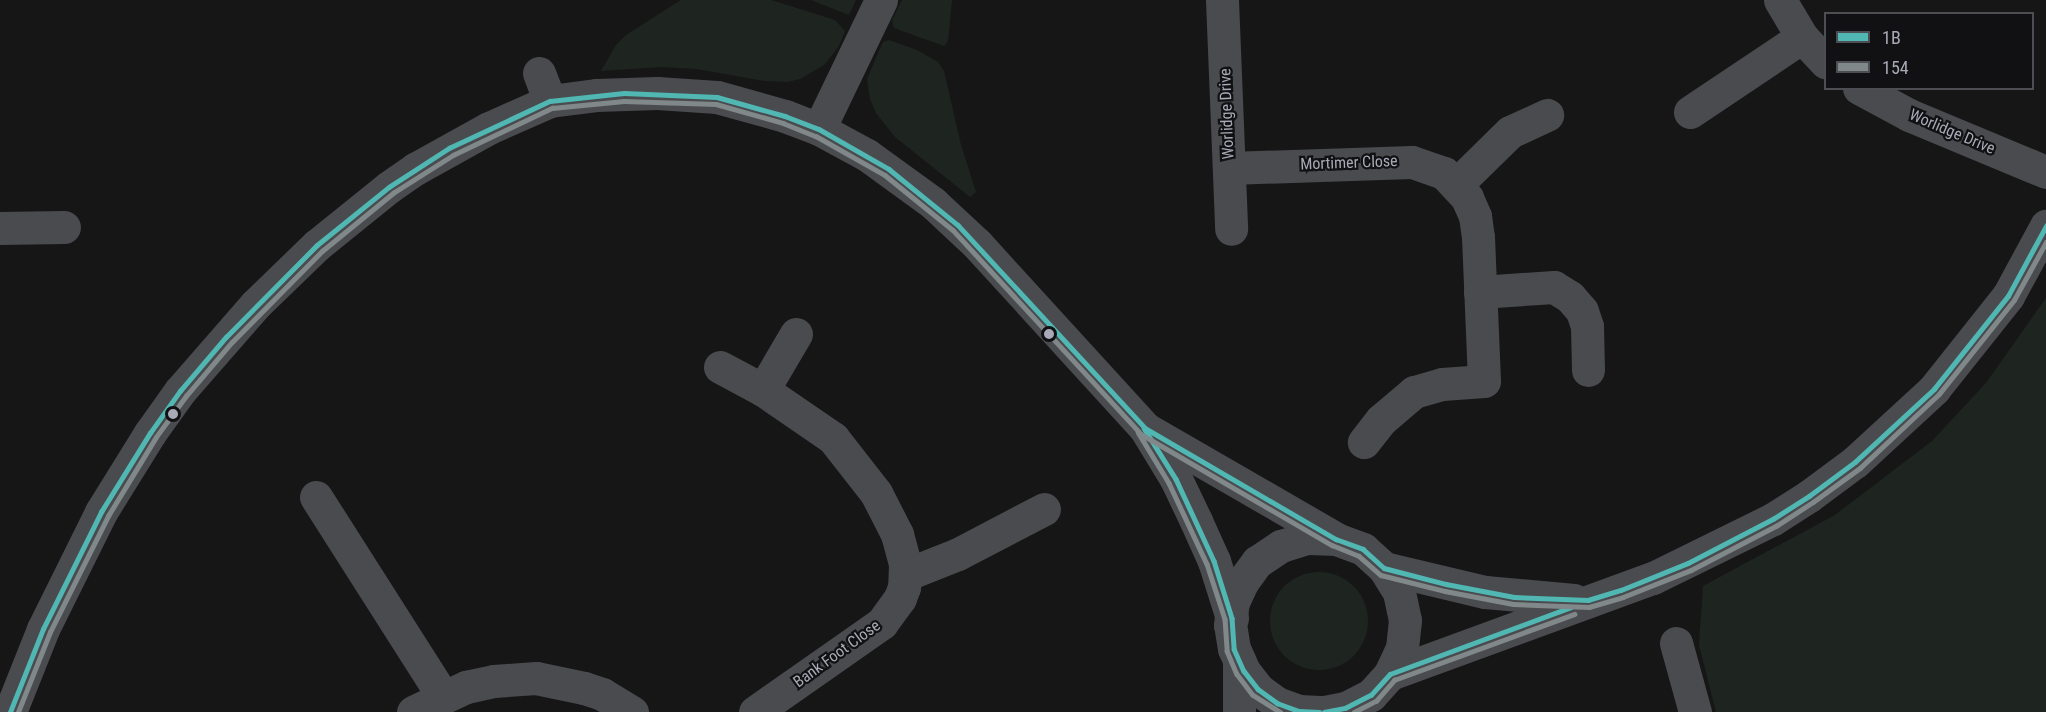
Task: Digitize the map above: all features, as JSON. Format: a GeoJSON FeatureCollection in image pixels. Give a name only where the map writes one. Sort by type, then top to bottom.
{"type":"FeatureCollection","features":[{"type":"Feature","properties":{"kind":"street"},"geometry":{"type":"LineString","coordinates":[[819,129],[880,0]]}},
{"type":"Feature","properties":{"kind":"street","name":"Worlidge Drive"},"geometry":{"type":"LineString","coordinates":[[1222,0],[1231,229]]}},
{"type":"Feature","properties":{"kind":"street"},"geometry":{"type":"LineString","coordinates":[[1780,0],[1802,37],[1824,61]]}},
{"type":"Feature","properties":{"kind":"street"},"geometry":{"type":"LineString","coordinates":[[1690,112],[1802,37]]}},
{"type":"Feature","properties":{"kind":"street"},"geometry":{"type":"LineString","coordinates":[[10,712],[44,629],[101,512],[150,433],[180,391],[226,337],[301,260],[389,187],[545,87],[708,96],[750,105],[819,129],[888,169],[958,225],[1145,428],[1176,479],[1196,520],[1214,561],[1232,618]]}},
{"type":"Feature","properties":{"kind":"street","name":"Worlidge Drive"},"geometry":{"type":"LineString","coordinates":[[1863,90],[1909,115],[2046,172]]}},
{"type":"Feature","properties":{"kind":"street"},"geometry":{"type":"LineString","coordinates":[[1456,184],[1510,132],[1547,115]]}},
{"type":"Feature","properties":{"kind":"street","name":"Mortimer Close"},"geometry":{"type":"LineString","coordinates":[[1229,168],[1412,162],[1444,173],[1467,198],[1475,216],[1484,381],[1442,384],[1414,392],[1381,420],[1364,442]]}},
{"type":"Feature","properties":{"kind":"street"},"geometry":{"type":"LineString","coordinates":[[1390,674],[1653,578],[1710,552],[1773,519],[1855,462],[1934,389],[1969,349],[2008,297],[2046,226]]}},
{"type":"Feature","properties":{"kind":"street"},"geometry":{"type":"LineString","coordinates":[[0,228],[64,227]]}},
{"type":"Feature","properties":{"kind":"street"},"geometry":{"type":"LineString","coordinates":[[1480,292],[1554,287],[1570,297],[1582,311],[1587,326],[1588,370]]}},
{"type":"Feature","properties":{"kind":"street"},"geometry":{"type":"LineString","coordinates":[[763,390],[796,334]]}},
{"type":"Feature","properties":{"kind":"street","name":"Bank Foot Close"},"geometry":{"type":"LineString","coordinates":[[720,367],[763,390],[833,438],[865,476],[897,534],[903,551],[904,587],[895,607],[882,623],[756,712]]}},
{"type":"Feature","properties":{"kind":"street"},"geometry":{"type":"LineString","coordinates":[[1145,428],[1336,539],[1363,549],[1384,568],[1399,592],[1405,620],[1402,648],[1390,674],[1371,695],[1332,711],[1299,711],[1277,703],[1258,689],[1244,670],[1234,649],[1233,602],[1243,580],[1257,562],[1281,546],[1308,538],[1336,539]]}},
{"type":"Feature","properties":{"kind":"street"},"geometry":{"type":"LineString","coordinates":[[316,497],[443,696]]}},
{"type":"Feature","properties":{"kind":"street"},"geometry":{"type":"LineString","coordinates":[[905,575],[958,554],[1044,509]]}},
{"type":"Feature","properties":{"kind":"street"},"geometry":{"type":"LineString","coordinates":[[1384,568],[1485,592],[1588,600]]}},
{"type":"Feature","properties":{"kind":"street"},"geometry":{"type":"LineString","coordinates":[[1676,643],[1695,712]]}},
{"type":"Feature","properties":{"kind":"street"},"geometry":{"type":"LineString","coordinates":[[1239,660],[1239,712]]}},
{"type":"Feature","properties":{"kind":"street"},"geometry":{"type":"LineString","coordinates":[[413,712],[466,687],[494,681],[536,678],[602,694],[632,712]]}},
{"type":"Feature","properties":{"kind":"shaded area"},"geometry":{"type":"Polygon","coordinates":[[[681,0],[771,0],[835,20],[845,31],[839,46],[824,65],[800,79],[787,82],[764,81],[697,69],[661,67],[601,71],[616,45],[626,35],[681,0]]]}},
{"type":"Feature","properties":{"kind":"shaded area"},"geometry":{"type":"Polygon","coordinates":[[[811,0],[856,0],[849,15],[811,0]]]}},
{"type":"Feature","properties":{"kind":"shaded area"},"geometry":{"type":"Polygon","coordinates":[[[902,0],[952,0],[948,41],[944,46],[894,28],[892,20],[902,0]]]}},
{"type":"Feature","properties":{"kind":"shaded area"},"geometry":{"type":"Polygon","coordinates":[[[889,40],[917,50],[938,62],[944,71],[961,145],[976,192],[970,197],[895,137],[876,113],[870,99],[867,79],[883,42],[889,40]]]}},
{"type":"Feature","properties":{"kind":"shaded area"},"geometry":{"type":"Polygon","coordinates":[[[2046,298],[2046,712],[1716,712],[1699,645],[1703,586],[1835,515],[1932,441],[1986,383],[2046,298]]]}},
{"type":"Feature","properties":{"kind":"shaded area"},"geometry":{"type":"Polygon","coordinates":[[[1319,572],[1338,576],[1353,587],[1364,602],[1368,621],[1364,640],[1353,655],[1338,666],[1319,670],[1300,666],[1285,655],[1274,640],[1270,621],[1274,602],[1285,587],[1300,576],[1319,572]]]}},
{"type":"Feature","properties":{"kind":"transit line","name":"1B"},"geometry":{"type":"LineString","coordinates":[[10,712],[43,629],[101,512],[150,433],[180,391],[226,337],[317,245],[389,187],[449,148],[550,101],[624,93],[717,97],[785,116],[819,129],[889,169],[958,225],[1145,428],[1336,539],[1363,549],[1384,568],[1446,584],[1514,597],[1588,600],[1621,590],[1688,563],[1773,519],[1809,496],[1855,462],[1934,389],[2008,296],[2046,226]]}},
{"type":"Feature","properties":{"kind":"transit line","name":"154"},"geometry":{"type":"LineString","coordinates":[[18,712],[50,632],[108,516],[156,437],[186,396],[232,342],[322,251],[393,193],[453,155],[552,108],[624,101],[716,104],[783,123],[816,136],[885,175],[953,230],[1141,434],[1332,545],[1359,556],[1381,575],[1445,591],[1513,604],[1589,607],[1623,597],[1691,570],[1776,526],[1813,502],[1860,468],[1939,394],[2014,300],[2046,242]]}},
{"type":"Feature","properties":{"kind":"transit line","name":"1B"},"geometry":{"type":"LineString","coordinates":[[1144,428],[1176,479],[1214,561],[1232,618],[1234,649],[1244,671],[1258,689],[1277,703],[1299,711],[1319,712]]}},
{"type":"Feature","properties":{"kind":"transit line","name":"154"},"geometry":{"type":"LineString","coordinates":[[1138,432],[1169,483],[1207,564],[1225,619],[1227,651],[1237,674],[1253,695],[1280,712]]}},
{"type":"Feature","properties":{"kind":"transit line","name":"1B"},"geometry":{"type":"LineString","coordinates":[[1324,712],[1345,708],[1371,695],[1390,674],[1571,607]]}},
{"type":"Feature","properties":{"kind":"transit line","name":"154"},"geometry":{"type":"LineString","coordinates":[[1354,712],[1376,701],[1394,680],[1574,614]]}}]}
